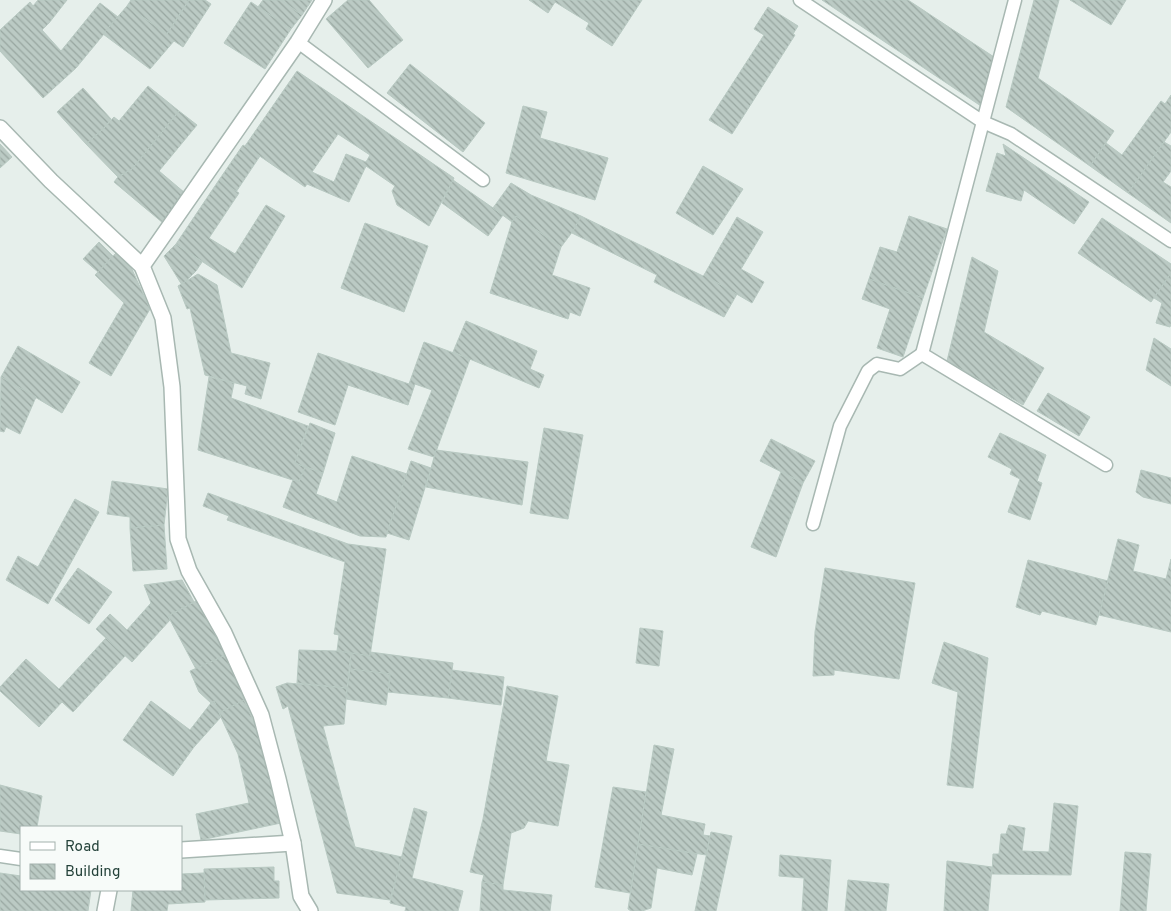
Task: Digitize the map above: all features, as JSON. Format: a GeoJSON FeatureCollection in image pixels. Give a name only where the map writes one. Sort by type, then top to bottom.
{"type":"FeatureCollection","features":[{"type":"Feature","properties":{"kind":"street"},"geometry":{"type":"LineString","coordinates":[[142,266],[298,42],[324,0]]}},
{"type":"Feature","properties":{"kind":"street"},"geometry":{"type":"LineString","coordinates":[[0,128],[51,181],[142,266],[163,318],[172,387],[178,539],[189,570],[224,634],[261,715],[293,843],[301,896],[310,911]]}},
{"type":"Feature","properties":{"kind":"street"},"geometry":{"type":"LineString","coordinates":[[182,850],[293,843]]}},
{"type":"Feature","properties":{"kind":"street"},"geometry":{"type":"LineString","coordinates":[[105,911],[109,891]]}},
{"type":"Feature","properties":{"kind":"lane"},"geometry":{"type":"LineString","coordinates":[[800,0],[984,122],[1011,134],[1171,241]]}},
{"type":"Feature","properties":{"kind":"lane"},"geometry":{"type":"LineString","coordinates":[[813,524],[840,426],[868,371],[876,364],[900,369],[922,354],[1015,0]]}},
{"type":"Feature","properties":{"kind":"lane"},"geometry":{"type":"LineString","coordinates":[[298,42],[483,180]]}},
{"type":"Feature","properties":{"kind":"lane"},"geometry":{"type":"LineString","coordinates":[[922,354],[1106,465]]}},
{"type":"Feature","properties":{"kind":"lane"},"geometry":{"type":"LineString","coordinates":[[0,856],[20,859]]}},
{"type":"Feature","properties":{"kind":"building"},"geometry":{"type":"Polygon","coordinates":[[[38,0],[67,0],[42,30],[61,51],[100,3],[118,17],[76,68],[43,98],[0,51],[0,30],[30,2],[33,6],[38,0]]]}},
{"type":"Feature","properties":{"kind":"building"},"geometry":{"type":"Polygon","coordinates":[[[131,0],[189,0],[167,34],[127,6],[131,0]]]}},
{"type":"Feature","properties":{"kind":"building"},"geometry":{"type":"Polygon","coordinates":[[[189,0],[205,0],[211,4],[183,47],[174,41],[150,69],[103,34],[127,6],[167,34],[189,0]]]}},
{"type":"Feature","properties":{"kind":"building"},"geometry":{"type":"Polygon","coordinates":[[[263,0],[281,0],[302,15],[291,29],[258,7],[263,0]]]}},
{"type":"Feature","properties":{"kind":"building"},"geometry":{"type":"Polygon","coordinates":[[[281,0],[312,0],[302,15],[281,0]]]}},
{"type":"Feature","properties":{"kind":"building"},"geometry":{"type":"Polygon","coordinates":[[[348,0],[369,0],[403,40],[368,68],[326,19],[348,0]]]}},
{"type":"Feature","properties":{"kind":"building"},"geometry":{"type":"Polygon","coordinates":[[[529,0],[642,0],[612,46],[586,29],[589,23],[555,2],[548,13],[529,0]]]}},
{"type":"Feature","properties":{"kind":"building"},"geometry":{"type":"Polygon","coordinates":[[[822,0],[908,0],[994,57],[981,106],[822,0]]]}},
{"type":"Feature","properties":{"kind":"building"},"geometry":{"type":"Polygon","coordinates":[[[1034,0],[1059,0],[1038,78],[1114,131],[1090,166],[1006,107],[1034,0]]]}},
{"type":"Feature","properties":{"kind":"building"},"geometry":{"type":"Polygon","coordinates":[[[1070,0],[1126,0],[1111,25],[1070,0]]]}},
{"type":"Feature","properties":{"kind":"building"},"geometry":{"type":"Polygon","coordinates":[[[251,2],[291,29],[265,69],[224,43],[251,2]]]}},
{"type":"Feature","properties":{"kind":"building"},"geometry":{"type":"Polygon","coordinates":[[[768,7],[798,26],[793,34],[795,35],[732,134],[709,120],[764,35],[754,29],[768,7]]]}},
{"type":"Feature","properties":{"kind":"building"},"geometry":{"type":"Polygon","coordinates":[[[410,64],[485,123],[463,152],[387,93],[410,64]]]}},
{"type":"Feature","properties":{"kind":"building"},"geometry":{"type":"Polygon","coordinates":[[[297,71],[454,178],[429,226],[397,205],[392,191],[395,186],[366,166],[349,202],[307,184],[305,187],[245,146],[297,71]],[[338,134],[312,172],[334,182],[346,154],[366,162],[370,155],[338,134]]]}},
{"type":"Feature","properties":{"kind":"building"},"geometry":{"type":"Polygon","coordinates":[[[148,86],[179,111],[132,169],[118,177],[86,144],[114,117],[119,121],[148,86]]]}},
{"type":"Feature","properties":{"kind":"building"},"geometry":{"type":"Polygon","coordinates":[[[83,88],[111,119],[86,144],[57,112],[83,88]]]}},
{"type":"Feature","properties":{"kind":"building"},"geometry":{"type":"Polygon","coordinates":[[[1171,95],[1171,132],[1128,193],[1090,166],[1106,143],[1122,155],[1161,101],[1165,104],[1171,95]]]}},
{"type":"Feature","properties":{"kind":"building"},"geometry":{"type":"Polygon","coordinates":[[[523,106],[547,112],[540,138],[608,158],[595,200],[506,173],[523,106]]]}},
{"type":"Feature","properties":{"kind":"building"},"geometry":{"type":"Polygon","coordinates":[[[179,111],[197,125],[159,171],[185,193],[163,223],[114,182],[118,177],[132,169],[179,111]]]}},
{"type":"Feature","properties":{"kind":"building"},"geometry":{"type":"Polygon","coordinates":[[[1164,142],[1171,146],[1171,171],[1163,182],[1171,187],[1171,223],[1128,193],[1164,142]]]}},
{"type":"Feature","properties":{"kind":"building"},"geometry":{"type":"Polygon","coordinates":[[[0,144],[12,157],[0,168],[0,144]]]}},
{"type":"Feature","properties":{"kind":"building"},"geometry":{"type":"Polygon","coordinates":[[[1003,144],[1089,202],[1074,224],[1024,190],[1021,201],[986,191],[997,153],[1006,156],[1003,144]]]}},
{"type":"Feature","properties":{"kind":"building"},"geometry":{"type":"Polygon","coordinates":[[[243,145],[260,156],[236,192],[219,180],[243,145]]]}},
{"type":"Feature","properties":{"kind":"building"},"geometry":{"type":"Polygon","coordinates":[[[703,166],[743,189],[713,235],[676,213],[703,166]]]}},
{"type":"Feature","properties":{"kind":"building"},"geometry":{"type":"Polygon","coordinates":[[[219,180],[239,193],[209,238],[235,254],[266,205],[285,216],[242,288],[176,244],[219,180]]]}},
{"type":"Feature","properties":{"kind":"building"},"geometry":{"type":"Polygon","coordinates":[[[453,180],[503,215],[488,236],[442,203],[453,180]]]}},
{"type":"Feature","properties":{"kind":"building"},"geometry":{"type":"Polygon","coordinates":[[[511,183],[531,195],[581,216],[576,227],[561,247],[516,216],[512,222],[493,208],[511,183]]]}},
{"type":"Feature","properties":{"kind":"building"},"geometry":{"type":"Polygon","coordinates":[[[516,216],[561,247],[552,275],[590,288],[580,316],[570,312],[568,319],[490,293],[512,222],[516,216]]]}},
{"type":"Feature","properties":{"kind":"building"},"geometry":{"type":"Polygon","coordinates":[[[581,216],[704,275],[737,294],[724,317],[654,282],[657,275],[572,233],[581,216]]]}},
{"type":"Feature","properties":{"kind":"building"},"geometry":{"type":"Polygon","coordinates":[[[909,216],[947,229],[923,298],[869,279],[880,247],[897,252],[909,216]]]}},
{"type":"Feature","properties":{"kind":"building"},"geometry":{"type":"Polygon","coordinates":[[[737,217],[763,232],[741,269],[764,282],[752,303],[704,275],[737,217]]]}},
{"type":"Feature","properties":{"kind":"building"},"geometry":{"type":"Polygon","coordinates":[[[1102,218],[1171,264],[1171,273],[1151,302],[1078,253],[1102,218]]]}},
{"type":"Feature","properties":{"kind":"building"},"geometry":{"type":"Polygon","coordinates":[[[365,223],[428,246],[404,312],[341,288],[365,223]]]}},
{"type":"Feature","properties":{"kind":"building"},"geometry":{"type":"Polygon","coordinates":[[[99,242],[113,256],[98,272],[83,259],[99,242]]]}},
{"type":"Feature","properties":{"kind":"building"},"geometry":{"type":"Polygon","coordinates":[[[176,244],[202,262],[182,285],[164,256],[176,244]]]}},
{"type":"Feature","properties":{"kind":"building"},"geometry":{"type":"Polygon","coordinates":[[[116,253],[130,265],[150,309],[111,376],[89,363],[124,303],[95,275],[116,253]]]}},
{"type":"Feature","properties":{"kind":"building"},"geometry":{"type":"Polygon","coordinates":[[[972,257],[998,271],[984,332],[1044,368],[1023,405],[947,361],[972,257]]]}},
{"type":"Feature","properties":{"kind":"building"},"geometry":{"type":"Polygon","coordinates":[[[1171,273],[1170,327],[1156,323],[1162,303],[1154,298],[1171,273]]]}},
{"type":"Feature","properties":{"kind":"building"},"geometry":{"type":"Polygon","coordinates":[[[198,274],[217,285],[231,353],[270,363],[261,399],[245,394],[247,386],[205,375],[190,308],[187,309],[178,286],[198,274]]]}},
{"type":"Feature","properties":{"kind":"building"},"geometry":{"type":"Polygon","coordinates":[[[869,279],[923,298],[903,357],[877,348],[890,309],[862,299],[869,279]]]}},
{"type":"Feature","properties":{"kind":"building"},"geometry":{"type":"Polygon","coordinates":[[[466,321],[537,351],[530,369],[544,375],[539,388],[453,352],[466,321]]]}},
{"type":"Feature","properties":{"kind":"building"},"geometry":{"type":"Polygon","coordinates":[[[1154,338],[1171,349],[1171,386],[1146,370],[1154,338]]]}},
{"type":"Feature","properties":{"kind":"building"},"geometry":{"type":"Polygon","coordinates":[[[424,342],[470,359],[434,457],[408,449],[432,390],[415,384],[408,405],[348,385],[335,425],[298,412],[318,353],[409,384],[424,342]]]}},
{"type":"Feature","properties":{"kind":"building"},"geometry":{"type":"Polygon","coordinates":[[[18,346],[80,382],[62,413],[1,377],[18,346]]]}},
{"type":"Feature","properties":{"kind":"building"},"geometry":{"type":"Polygon","coordinates":[[[1,377],[36,397],[20,434],[6,427],[4,432],[0,431],[1,377]]]}},
{"type":"Feature","properties":{"kind":"building"},"geometry":{"type":"Polygon","coordinates":[[[209,377],[234,383],[231,398],[308,426],[295,463],[305,467],[299,482],[198,450],[209,377]]]}},
{"type":"Feature","properties":{"kind":"building"},"geometry":{"type":"Polygon","coordinates":[[[1048,393],[1090,417],[1079,436],[1037,411],[1048,393]]]}},
{"type":"Feature","properties":{"kind":"building"},"geometry":{"type":"Polygon","coordinates":[[[310,423],[335,433],[323,473],[295,463],[310,423]]]}},
{"type":"Feature","properties":{"kind":"building"},"geometry":{"type":"Polygon","coordinates":[[[544,428],[583,435],[568,519],[530,513],[544,428]]]}},
{"type":"Feature","properties":{"kind":"building"},"geometry":{"type":"Polygon","coordinates":[[[1000,433],[1046,455],[1037,481],[1042,483],[1030,520],[1008,512],[1020,479],[1010,474],[1012,469],[988,457],[1000,433]]]}},
{"type":"Feature","properties":{"kind":"building"},"geometry":{"type":"Polygon","coordinates":[[[771,439],[815,461],[803,483],[760,461],[771,439]]]}},
{"type":"Feature","properties":{"kind":"building"},"geometry":{"type":"Polygon","coordinates":[[[436,450],[528,462],[522,505],[426,487],[436,450]]]}},
{"type":"Feature","properties":{"kind":"building"},"geometry":{"type":"Polygon","coordinates":[[[352,456],[407,474],[386,537],[360,536],[283,507],[293,480],[299,482],[305,467],[323,473],[316,494],[337,502],[352,456]]]}},
{"type":"Feature","properties":{"kind":"building"},"geometry":{"type":"Polygon","coordinates":[[[411,461],[431,468],[409,540],[387,533],[411,461]]]}},
{"type":"Feature","properties":{"kind":"building"},"geometry":{"type":"Polygon","coordinates":[[[1141,470],[1171,478],[1171,504],[1143,497],[1136,492],[1141,470]]]}},
{"type":"Feature","properties":{"kind":"building"},"geometry":{"type":"Polygon","coordinates":[[[781,472],[803,483],[776,557],[751,547],[781,472]]]}},
{"type":"Feature","properties":{"kind":"building"},"geometry":{"type":"Polygon","coordinates":[[[112,481],[168,489],[164,525],[130,528],[130,517],[107,514],[112,481]]]}},
{"type":"Feature","properties":{"kind":"building"},"geometry":{"type":"Polygon","coordinates":[[[208,493],[348,544],[386,549],[370,656],[337,651],[339,635],[334,634],[345,562],[227,520],[229,516],[203,506],[208,493]]]}},
{"type":"Feature","properties":{"kind":"building"},"geometry":{"type":"Polygon","coordinates":[[[75,499],[99,512],[48,604],[6,580],[18,556],[38,567],[75,499]]]}},
{"type":"Feature","properties":{"kind":"building"},"geometry":{"type":"Polygon","coordinates":[[[164,525],[167,569],[133,571],[130,528],[164,525]]]}},
{"type":"Feature","properties":{"kind":"building"},"geometry":{"type":"Polygon","coordinates":[[[1118,539],[1139,545],[1133,571],[1166,579],[1171,559],[1171,632],[1099,615],[1118,539]]]}},
{"type":"Feature","properties":{"kind":"building"},"geometry":{"type":"Polygon","coordinates":[[[1028,560],[1108,581],[1096,625],[1042,611],[1040,615],[1016,607],[1028,560]]]}},
{"type":"Feature","properties":{"kind":"building"},"geometry":{"type":"Polygon","coordinates":[[[78,568],[112,592],[89,624],[55,600],[78,568]]]}},
{"type":"Feature","properties":{"kind":"building"},"geometry":{"type":"Polygon","coordinates":[[[825,568],[915,583],[899,679],[834,670],[834,675],[813,676],[815,632],[825,568]]]}},
{"type":"Feature","properties":{"kind":"building"},"geometry":{"type":"Polygon","coordinates":[[[182,580],[194,602],[168,616],[170,620],[132,662],[96,629],[110,614],[127,630],[151,603],[144,585],[182,580]]]}},
{"type":"Feature","properties":{"kind":"building"},"geometry":{"type":"Polygon","coordinates":[[[198,600],[226,655],[196,669],[168,616],[198,600]]]}},
{"type":"Feature","properties":{"kind":"building"},"geometry":{"type":"Polygon","coordinates":[[[640,628],[663,631],[659,666],[636,663],[640,628]]]}},
{"type":"Feature","properties":{"kind":"building"},"geometry":{"type":"Polygon","coordinates":[[[106,638],[125,656],[73,712],[62,702],[39,727],[0,691],[0,687],[26,659],[59,689],[106,638]]]}},
{"type":"Feature","properties":{"kind":"building"},"geometry":{"type":"Polygon","coordinates":[[[944,642],[988,658],[973,788],[947,785],[958,692],[932,683],[944,642]]]}},
{"type":"Feature","properties":{"kind":"building"},"geometry":{"type":"Polygon","coordinates":[[[299,650],[351,653],[347,688],[297,683],[299,650]]]}},
{"type":"Feature","properties":{"kind":"building"},"geometry":{"type":"Polygon","coordinates":[[[370,652],[453,663],[448,698],[388,692],[390,674],[350,669],[351,653],[370,656],[370,652]]]}},
{"type":"Feature","properties":{"kind":"building"},"geometry":{"type":"Polygon","coordinates":[[[226,655],[247,699],[219,713],[214,701],[211,703],[199,692],[190,671],[226,655]]]}},
{"type":"Feature","properties":{"kind":"building"},"geometry":{"type":"Polygon","coordinates":[[[350,669],[390,674],[386,705],[346,699],[350,669]]]}},
{"type":"Feature","properties":{"kind":"building"},"geometry":{"type":"Polygon","coordinates":[[[452,670],[504,677],[501,705],[448,698],[452,670]]]}},
{"type":"Feature","properties":{"kind":"building"},"geometry":{"type":"Polygon","coordinates":[[[287,683],[347,688],[344,724],[323,726],[355,847],[402,857],[390,900],[337,893],[288,706],[283,709],[276,687],[287,683]]]}},
{"type":"Feature","properties":{"kind":"building"},"geometry":{"type":"Polygon","coordinates":[[[507,686],[558,696],[546,761],[569,765],[558,826],[528,821],[524,828],[511,833],[503,885],[482,882],[484,875],[470,872],[483,819],[507,686]]]}},
{"type":"Feature","properties":{"kind":"building"},"geometry":{"type":"Polygon","coordinates":[[[244,700],[265,747],[281,823],[201,840],[196,814],[249,803],[238,754],[219,713],[244,700]]]}},
{"type":"Feature","properties":{"kind":"building"},"geometry":{"type":"Polygon","coordinates":[[[151,701],[190,730],[214,701],[221,717],[194,747],[173,776],[123,740],[151,701]]]}},
{"type":"Feature","properties":{"kind":"building"},"geometry":{"type":"Polygon","coordinates":[[[654,745],[674,749],[661,815],[705,824],[703,835],[710,836],[706,855],[638,844],[654,745]]]}},
{"type":"Feature","properties":{"kind":"building"},"geometry":{"type":"Polygon","coordinates":[[[0,785],[42,796],[37,826],[20,826],[20,834],[0,831],[0,785]]]}},
{"type":"Feature","properties":{"kind":"building"},"geometry":{"type":"Polygon","coordinates":[[[613,787],[646,792],[630,893],[595,887],[613,787]]]}},
{"type":"Feature","properties":{"kind":"building"},"geometry":{"type":"Polygon","coordinates":[[[1054,803],[1078,806],[1071,875],[992,874],[993,854],[999,854],[1001,834],[1006,834],[1009,825],[1025,828],[1022,851],[1049,852],[1054,803]]]}},
{"type":"Feature","properties":{"kind":"building"},"geometry":{"type":"Polygon","coordinates":[[[414,808],[427,812],[412,878],[463,891],[458,911],[405,911],[406,907],[390,903],[414,808]]]}},
{"type":"Feature","properties":{"kind":"building"},"geometry":{"type":"Polygon","coordinates":[[[711,832],[732,836],[716,911],[695,911],[711,832]]]}},
{"type":"Feature","properties":{"kind":"building"},"geometry":{"type":"Polygon","coordinates":[[[638,844],[697,854],[692,875],[657,868],[651,908],[642,911],[631,911],[628,909],[638,844]]]}},
{"type":"Feature","properties":{"kind":"building"},"geometry":{"type":"Polygon","coordinates":[[[1125,852],[1151,854],[1146,911],[1120,911],[1125,852]]]}},
{"type":"Feature","properties":{"kind":"building"},"geometry":{"type":"Polygon","coordinates":[[[780,855],[831,860],[827,911],[802,911],[804,878],[779,876],[780,855]]]}},
{"type":"Feature","properties":{"kind":"building"},"geometry":{"type":"Polygon","coordinates":[[[947,861],[992,867],[988,911],[944,911],[947,861]]]}},
{"type":"Feature","properties":{"kind":"building"},"geometry":{"type":"Polygon","coordinates":[[[274,867],[274,881],[279,881],[279,898],[205,900],[204,869],[274,867]]]}},
{"type":"Feature","properties":{"kind":"building"},"geometry":{"type":"Polygon","coordinates":[[[0,873],[20,876],[20,891],[91,891],[88,911],[0,911],[0,873]]]}},
{"type":"Feature","properties":{"kind":"building"},"geometry":{"type":"Polygon","coordinates":[[[204,873],[205,902],[168,904],[167,911],[131,911],[133,891],[182,891],[182,874],[204,873]]]}},
{"type":"Feature","properties":{"kind":"building"},"geometry":{"type":"Polygon","coordinates":[[[848,880],[889,884],[886,911],[845,911],[848,880]]]}},
{"type":"Feature","properties":{"kind":"building"},"geometry":{"type":"Polygon","coordinates":[[[482,882],[503,885],[503,890],[552,895],[550,911],[480,911],[482,882]]]}}]}
